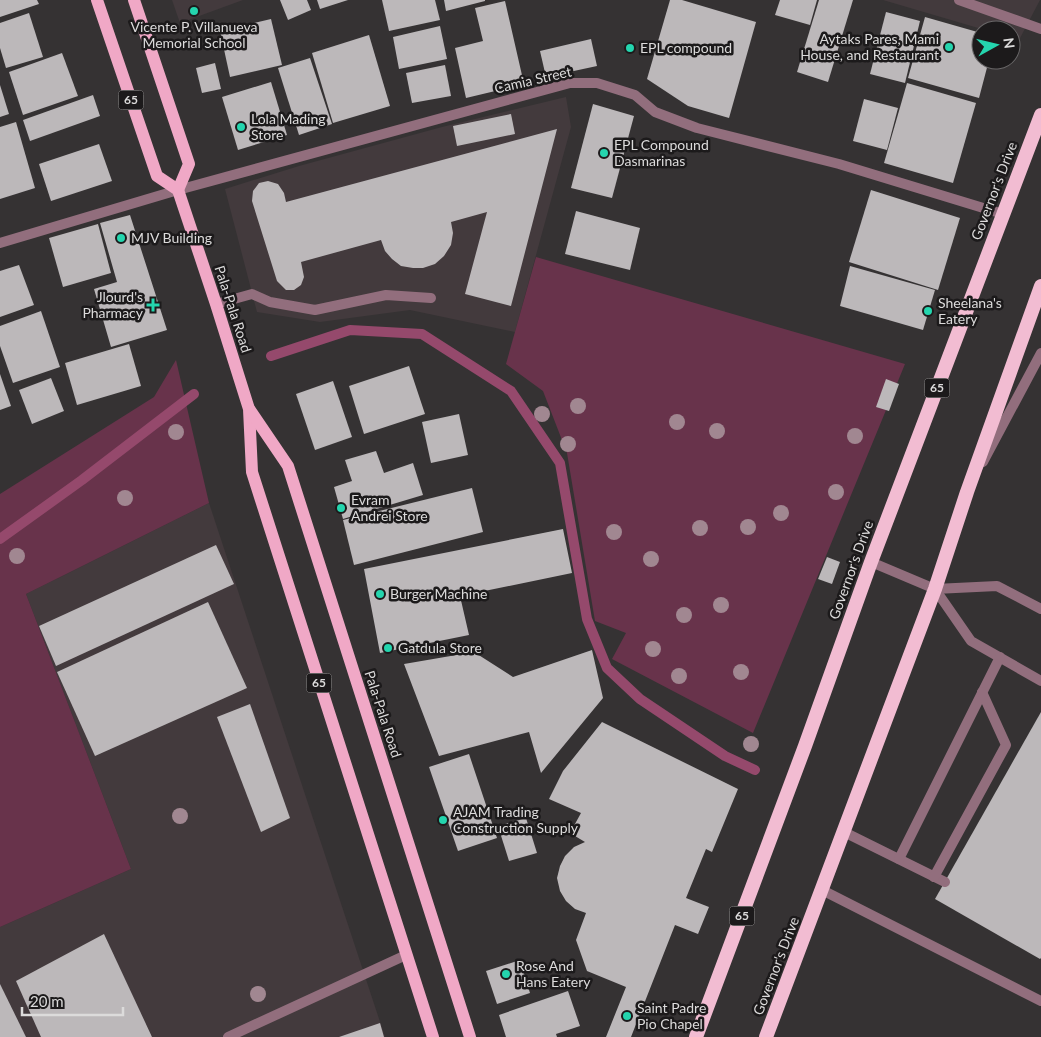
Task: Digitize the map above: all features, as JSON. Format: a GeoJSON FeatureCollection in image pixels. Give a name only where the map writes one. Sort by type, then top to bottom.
{"type":"FeatureCollection","features":[{"type":"Feature","properties":{"kind":"highway","name":"Governor's Drive"},"geometry":{"type":"LineString","coordinates":[[696,1037],[778,820],[871,562],[1041,115]]}},
{"type":"Feature","properties":{"kind":"highway","name":"Governor's Drive"},"geometry":{"type":"LineString","coordinates":[[766,1037],[935,589],[967,492],[1041,286]]}},
{"type":"Feature","properties":{"kind":"main road","name":"65"},"geometry":{"type":"LineString","coordinates":[[97,0],[156,176],[178,190],[189,164],[134,0]]}},
{"type":"Feature","properties":{"kind":"main road","name":"Pala-Pala Road"},"geometry":{"type":"LineString","coordinates":[[178,190],[249,408],[252,472],[433,1037]]}},
{"type":"Feature","properties":{"kind":"main road","name":"Pala-Pala Road"},"geometry":{"type":"LineString","coordinates":[[249,408],[288,466],[470,1037]]}},
{"type":"Feature","properties":{"kind":"street"},"geometry":{"type":"LineString","coordinates":[[959,0],[1041,29]]}},
{"type":"Feature","properties":{"kind":"street","name":"Camia Street"},"geometry":{"type":"LineString","coordinates":[[0,243],[178,190],[570,83],[597,83],[635,95],[655,112],[697,128],[839,164],[1003,214]]}},
{"type":"Feature","properties":{"kind":"street"},"geometry":{"type":"LineString","coordinates":[[216,304],[252,294],[270,302],[315,310],[386,295],[431,298]]}},
{"type":"Feature","properties":{"kind":"street"},"geometry":{"type":"LineString","coordinates":[[967,492],[1041,354]]}},
{"type":"Feature","properties":{"kind":"street"},"geometry":{"type":"LineString","coordinates":[[871,562],[935,589],[997,586],[1041,609]]}},
{"type":"Feature","properties":{"kind":"street"},"geometry":{"type":"LineString","coordinates":[[935,589],[971,641],[1041,681]]}},
{"type":"Feature","properties":{"kind":"street"},"geometry":{"type":"LineString","coordinates":[[899,859],[1000,657]]}},
{"type":"Feature","properties":{"kind":"street"},"geometry":{"type":"LineString","coordinates":[[934,877],[1006,745],[982,692]]}},
{"type":"Feature","properties":{"kind":"street"},"geometry":{"type":"LineString","coordinates":[[844,832],[945,882]]}},
{"type":"Feature","properties":{"kind":"street"},"geometry":{"type":"LineString","coordinates":[[822,890],[1041,1001]]}},
{"type":"Feature","properties":{"kind":"street"},"geometry":{"type":"LineString","coordinates":[[228,1037],[406,955]]}},
{"type":"Feature","properties":{"kind":"shaded area","name":"Vicente P. Villanueva Memorial School"},"geometry":{"type":"Polygon","coordinates":[[[172,0],[243,0],[180,23],[172,0]]]}},
{"type":"Feature","properties":{"kind":"shaded area"},"geometry":{"type":"Polygon","coordinates":[[[883,0],[1040,0],[1021,36],[1021,20],[971,20],[971,26],[883,0]]]}},
{"type":"Feature","properties":{"kind":"shaded area"},"geometry":{"type":"Polygon","coordinates":[[[566,97],[571,127],[515,332],[410,310],[320,322],[257,312],[225,189],[299,166],[442,127],[566,97]]]}},
{"type":"Feature","properties":{"kind":"shaded area"},"geometry":{"type":"Polygon","coordinates":[[[536,257],[905,364],[753,733],[612,659],[626,633],[595,621],[567,453],[543,391],[506,364],[536,257]]]}},
{"type":"Feature","properties":{"kind":"shaded area"},"geometry":{"type":"Polygon","coordinates":[[[176,360],[209,503],[26,594],[131,869],[0,927],[0,494],[154,397],[176,360]]]}},
{"type":"Feature","properties":{"kind":"shaded area"},"geometry":{"type":"Polygon","coordinates":[[[209,503],[385,1037],[0,1037],[0,927],[131,869],[26,594],[209,503]]]}},
{"type":"Feature","properties":{"kind":"building"},"geometry":{"type":"Polygon","coordinates":[[[0,0],[37,0],[39,4],[0,17],[0,0]]]}},
{"type":"Feature","properties":{"kind":"building"},"geometry":{"type":"Polygon","coordinates":[[[280,0],[307,0],[311,10],[288,20],[280,0]]]}},
{"type":"Feature","properties":{"kind":"building"},"geometry":{"type":"Polygon","coordinates":[[[317,0],[348,0],[320,9],[317,0]]]}},
{"type":"Feature","properties":{"kind":"building"},"geometry":{"type":"Polygon","coordinates":[[[382,0],[435,0],[440,20],[389,31],[382,0]]]}},
{"type":"Feature","properties":{"kind":"building"},"geometry":{"type":"Polygon","coordinates":[[[444,0],[485,0],[485,1],[446,11],[444,0]]]}},
{"type":"Feature","properties":{"kind":"building"},"geometry":{"type":"Polygon","coordinates":[[[670,0],[682,0],[756,22],[729,118],[688,106],[647,79],[670,0]]]}},
{"type":"Feature","properties":{"kind":"building"},"geometry":{"type":"Polygon","coordinates":[[[780,0],[817,0],[810,25],[775,15],[780,0]]]}},
{"type":"Feature","properties":{"kind":"building"},"geometry":{"type":"Polygon","coordinates":[[[819,0],[853,0],[828,82],[797,72],[819,0]]]}},
{"type":"Feature","properties":{"kind":"building"},"geometry":{"type":"Polygon","coordinates":[[[505,1],[524,84],[466,98],[455,48],[483,41],[475,8],[505,1]]]}},
{"type":"Feature","properties":{"kind":"building"},"geometry":{"type":"Polygon","coordinates":[[[886,12],[920,21],[905,83],[870,74],[886,12]]]}},
{"type":"Feature","properties":{"kind":"building"},"geometry":{"type":"Polygon","coordinates":[[[29,13],[43,57],[6,68],[0,48],[0,23],[29,13]]]}},
{"type":"Feature","properties":{"kind":"building","name":"Aytaks Pares, Mami House, and Restaurant"},"geometry":{"type":"Polygon","coordinates":[[[925,17],[971,30],[971,70],[986,70],[979,98],[908,78],[925,17]]]}},
{"type":"Feature","properties":{"kind":"building"},"geometry":{"type":"Polygon","coordinates":[[[271,19],[282,65],[230,77],[220,31],[271,19]]]}},
{"type":"Feature","properties":{"kind":"building"},"geometry":{"type":"Polygon","coordinates":[[[440,26],[447,59],[399,69],[393,37],[440,26]]]}},
{"type":"Feature","properties":{"kind":"building"},"geometry":{"type":"Polygon","coordinates":[[[369,35],[390,106],[333,123],[312,53],[369,35]]]}},
{"type":"Feature","properties":{"kind":"building"},"geometry":{"type":"Polygon","coordinates":[[[591,39],[597,66],[546,77],[540,51],[591,39]]]}},
{"type":"Feature","properties":{"kind":"building"},"geometry":{"type":"Polygon","coordinates":[[[62,53],[78,96],[23,115],[9,72],[62,53]]]}},
{"type":"Feature","properties":{"kind":"building"},"geometry":{"type":"Polygon","coordinates":[[[310,58],[332,124],[299,135],[278,68],[310,58]]]}},
{"type":"Feature","properties":{"kind":"building"},"geometry":{"type":"Polygon","coordinates":[[[215,63],[221,89],[202,93],[196,68],[215,63]]]}},
{"type":"Feature","properties":{"kind":"building"},"geometry":{"type":"Polygon","coordinates":[[[445,65],[451,96],[412,103],[406,73],[445,65]]]}},
{"type":"Feature","properties":{"kind":"building"},"geometry":{"type":"Polygon","coordinates":[[[271,82],[287,135],[238,150],[222,97],[271,82]]]}},
{"type":"Feature","properties":{"kind":"building"},"geometry":{"type":"Polygon","coordinates":[[[907,83],[976,103],[953,183],[884,163],[907,83]]]}},
{"type":"Feature","properties":{"kind":"building"},"geometry":{"type":"Polygon","coordinates":[[[0,85],[9,114],[0,117],[0,85]]]}},
{"type":"Feature","properties":{"kind":"building"},"geometry":{"type":"Polygon","coordinates":[[[93,95],[100,116],[30,141],[23,120],[93,95]]]}},
{"type":"Feature","properties":{"kind":"building"},"geometry":{"type":"Polygon","coordinates":[[[864,99],[898,108],[887,150],[853,141],[864,99]]]}},
{"type":"Feature","properties":{"kind":"building"},"geometry":{"type":"Polygon","coordinates":[[[593,104],[634,116],[612,198],[571,188],[593,104]]]}},
{"type":"Feature","properties":{"kind":"building"},"geometry":{"type":"Polygon","coordinates":[[[511,114],[515,134],[457,146],[453,126],[511,114]]]}},
{"type":"Feature","properties":{"kind":"building"},"geometry":{"type":"Polygon","coordinates":[[[16,122],[35,188],[0,199],[0,127],[16,122]]]}},
{"type":"Feature","properties":{"kind":"building"},"geometry":{"type":"Polygon","coordinates":[[[557,129],[511,306],[465,294],[487,212],[451,222],[453,233],[451,245],[444,256],[435,264],[423,268],[401,266],[385,251],[381,240],[301,262],[304,277],[301,285],[294,290],[286,290],[277,281],[252,201],[253,191],[259,183],[268,181],[278,184],[284,193],[286,202],[557,129]]]}},
{"type":"Feature","properties":{"kind":"building"},"geometry":{"type":"Polygon","coordinates":[[[99,144],[112,181],[51,201],[39,164],[99,144]]]}},
{"type":"Feature","properties":{"kind":"building"},"geometry":{"type":"Polygon","coordinates":[[[871,190],[960,218],[938,290],[849,262],[871,190]]]}},
{"type":"Feature","properties":{"kind":"building"},"geometry":{"type":"Polygon","coordinates":[[[576,211],[640,228],[630,270],[565,254],[576,211]]]}},
{"type":"Feature","properties":{"kind":"building"},"geometry":{"type":"Polygon","coordinates":[[[130,215],[167,330],[111,347],[94,289],[117,282],[100,223],[130,215]]]}},
{"type":"Feature","properties":{"kind":"building"},"geometry":{"type":"Polygon","coordinates":[[[98,224],[111,273],[63,287],[49,238],[98,224]]]}},
{"type":"Feature","properties":{"kind":"building"},"geometry":{"type":"Polygon","coordinates":[[[19,265],[34,305],[0,317],[0,271],[19,265]]]}},
{"type":"Feature","properties":{"kind":"building"},"geometry":{"type":"Polygon","coordinates":[[[850,266],[935,290],[923,330],[840,306],[850,266]]]}},
{"type":"Feature","properties":{"kind":"building"},"geometry":{"type":"Polygon","coordinates":[[[41,311],[60,367],[13,383],[0,346],[0,326],[41,311]]]}},
{"type":"Feature","properties":{"kind":"building"},"geometry":{"type":"Polygon","coordinates":[[[129,344],[141,386],[77,405],[65,363],[129,344]]]}},
{"type":"Feature","properties":{"kind":"building"},"geometry":{"type":"Polygon","coordinates":[[[409,366],[425,414],[364,434],[349,386],[409,366]]]}},
{"type":"Feature","properties":{"kind":"building"},"geometry":{"type":"Polygon","coordinates":[[[0,374],[11,406],[0,410],[0,374]]]}},
{"type":"Feature","properties":{"kind":"building"},"geometry":{"type":"Polygon","coordinates":[[[51,378],[64,411],[32,424],[19,390],[51,378]]]}},
{"type":"Feature","properties":{"kind":"building"},"geometry":{"type":"Polygon","coordinates":[[[886,379],[899,384],[889,411],[876,407],[886,379]]]}},
{"type":"Feature","properties":{"kind":"building"},"geometry":{"type":"Polygon","coordinates":[[[333,381],[352,437],[315,450],[296,394],[333,381]]]}},
{"type":"Feature","properties":{"kind":"building"},"geometry":{"type":"Polygon","coordinates":[[[459,414],[468,455],[431,463],[422,422],[459,414]]]}},
{"type":"Feature","properties":{"kind":"building"},"geometry":{"type":"Polygon","coordinates":[[[376,451],[384,473],[413,463],[423,495],[343,519],[334,487],[352,481],[345,460],[376,451]]]}},
{"type":"Feature","properties":{"kind":"building"},"geometry":{"type":"Polygon","coordinates":[[[472,488],[483,532],[354,565],[343,520],[472,488]]]}},
{"type":"Feature","properties":{"kind":"building"},"geometry":{"type":"Polygon","coordinates":[[[563,529],[572,573],[460,596],[469,635],[380,653],[364,569],[563,529]]]}},
{"type":"Feature","properties":{"kind":"building"},"geometry":{"type":"Polygon","coordinates":[[[216,545],[234,584],[56,666],[39,626],[216,545]]]}},
{"type":"Feature","properties":{"kind":"building"},"geometry":{"type":"Polygon","coordinates":[[[827,557],[840,562],[832,584],[818,579],[827,557]]]}},
{"type":"Feature","properties":{"kind":"building"},"geometry":{"type":"Polygon","coordinates":[[[208,602],[247,688],[95,756],[57,672],[208,602]]]}},
{"type":"Feature","properties":{"kind":"building"},"geometry":{"type":"Polygon","coordinates":[[[592,650],[603,698],[541,773],[529,732],[439,756],[404,664],[474,652],[513,677],[592,650]]]}},
{"type":"Feature","properties":{"kind":"building"},"geometry":{"type":"Polygon","coordinates":[[[250,704],[290,818],[261,832],[217,717],[250,704]]]}},
{"type":"Feature","properties":{"kind":"building"},"geometry":{"type":"Polygon","coordinates":[[[1041,712],[1041,958],[1040,959],[935,899],[1041,712]]]}},
{"type":"Feature","properties":{"kind":"building"},"geometry":{"type":"Polygon","coordinates":[[[602,722],[738,789],[712,852],[706,849],[686,898],[709,907],[698,934],[675,925],[631,1037],[606,1037],[626,987],[587,971],[576,940],[586,913],[575,909],[566,901],[560,891],[557,878],[565,856],[574,847],[585,842],[570,833],[581,813],[549,799],[563,771],[602,722]]]}},
{"type":"Feature","properties":{"kind":"building"},"geometry":{"type":"Polygon","coordinates":[[[469,754],[497,838],[458,851],[429,767],[469,754]]]}},
{"type":"Feature","properties":{"kind":"building"},"geometry":{"type":"Polygon","coordinates":[[[526,818],[537,853],[509,861],[498,826],[526,818]]]}},
{"type":"Feature","properties":{"kind":"building"},"geometry":{"type":"Polygon","coordinates":[[[104,934],[152,1037],[41,1037],[16,981],[104,934]]]}},
{"type":"Feature","properties":{"kind":"building"},"geometry":{"type":"Polygon","coordinates":[[[520,960],[530,993],[497,1004],[486,971],[520,960]]]}},
{"type":"Feature","properties":{"kind":"building"},"geometry":{"type":"Polygon","coordinates":[[[0,984],[26,1037],[0,1037],[0,984]]]}},
{"type":"Feature","properties":{"kind":"building"},"geometry":{"type":"Polygon","coordinates":[[[568,991],[580,1026],[556,1034],[557,1037],[506,1037],[499,1015],[568,991]]]}},
{"type":"Feature","properties":{"kind":"building"},"geometry":{"type":"Polygon","coordinates":[[[380,1023],[384,1037],[339,1037],[380,1023]]]}},
{"type":"Feature","properties":{"kind":"waterway"},"geometry":{"type":"LineString","coordinates":[[271,356],[350,330],[422,334],[511,391],[560,463],[587,619],[607,668],[640,699],[725,756],[755,770]]}},
{"type":"Feature","properties":{"kind":"waterway"},"geometry":{"type":"LineString","coordinates":[[0,539],[82,480],[194,394]]}},
{"type":"Feature","properties":{"kind":"place","name":"Vicente P. Villanueva Memorial School"},"geometry":{"type":"Point","coordinates":[194,11]}},
{"type":"Feature","properties":{"kind":"place","name":"Aytaks Pares, Mami House, and Restaurant"},"geometry":{"type":"Point","coordinates":[949,47]}},
{"type":"Feature","properties":{"kind":"place","name":"EPL compound"},"geometry":{"type":"Point","coordinates":[630,48]}},
{"type":"Feature","properties":{"kind":"place","name":"Lola Mading Store"},"geometry":{"type":"Point","coordinates":[241,127]}},
{"type":"Feature","properties":{"kind":"place","name":"EPL Compound Dasmarinas"},"geometry":{"type":"Point","coordinates":[604,153]}},
{"type":"Feature","properties":{"kind":"place","name":"MJV Building"},"geometry":{"type":"Point","coordinates":[121,238]}},
{"type":"Feature","properties":{"kind":"place","name":"Jlourd's Pharmacy"},"geometry":{"type":"Point","coordinates":[153,305]}},
{"type":"Feature","properties":{"kind":"place","name":"Sheelana's Eatery"},"geometry":{"type":"Point","coordinates":[928,311]}},
{"type":"Feature","properties":{"kind":"place","name":"Evram Andrei Store"},"geometry":{"type":"Point","coordinates":[341,508]}},
{"type":"Feature","properties":{"kind":"place","name":"Burger Machine"},"geometry":{"type":"Point","coordinates":[380,594]}},
{"type":"Feature","properties":{"kind":"place","name":"Gatdula Store"},"geometry":{"type":"Point","coordinates":[388,648]}},
{"type":"Feature","properties":{"kind":"place","name":"AJAM Trading Construction Supply"},"geometry":{"type":"Point","coordinates":[443,820]}},
{"type":"Feature","properties":{"kind":"place","name":"Rose And Hans Eatery"},"geometry":{"type":"Point","coordinates":[506,974]}},
{"type":"Feature","properties":{"kind":"place","name":"Saint Padre Pio Chapel"},"geometry":{"type":"Point","coordinates":[627,1016]}}]}
